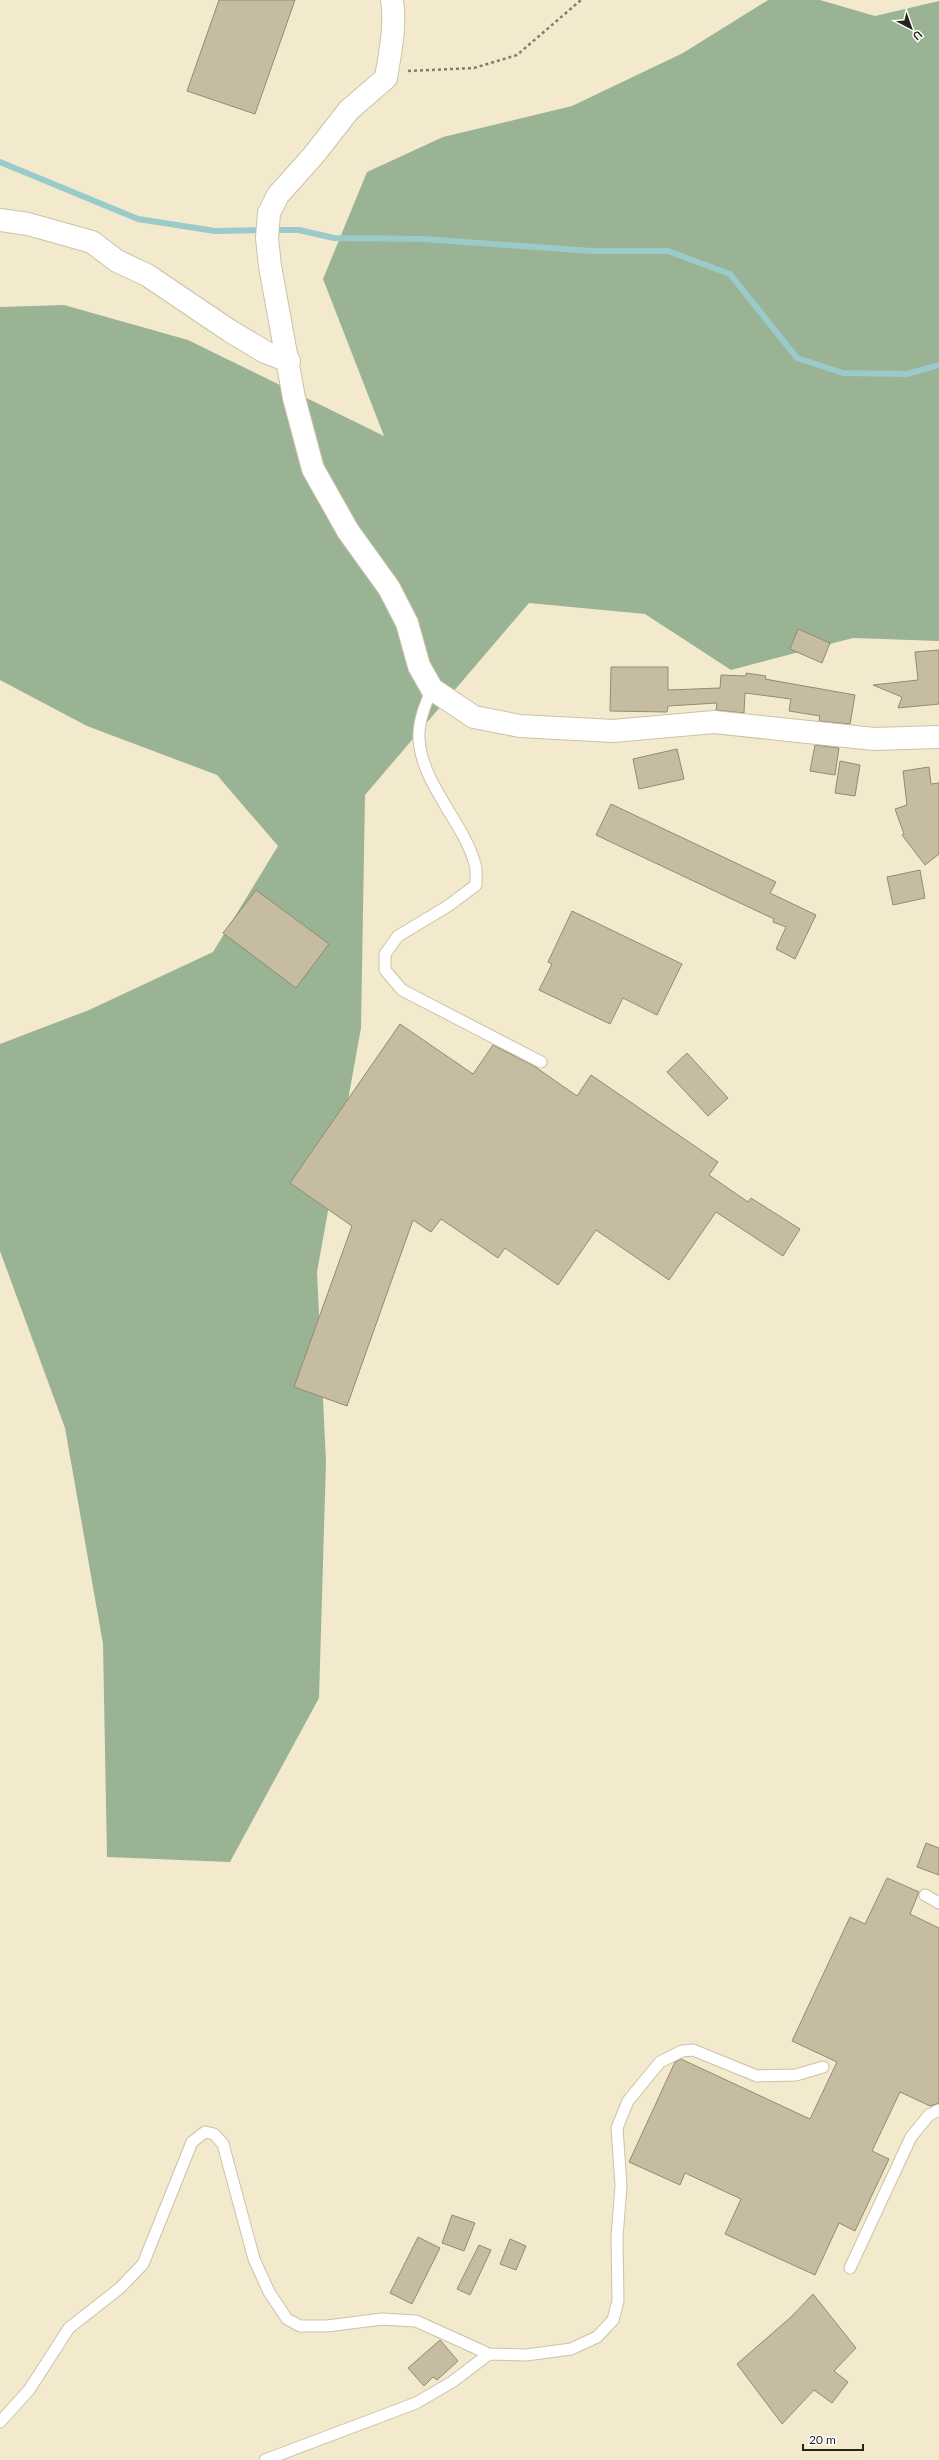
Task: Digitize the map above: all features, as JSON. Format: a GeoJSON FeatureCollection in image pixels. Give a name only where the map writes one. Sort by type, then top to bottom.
{"type":"FeatureCollection","features":[{"type":"Feature","properties":{"kind":"street"},"geometry":{"type":"LineString","coordinates":[[392,0],[394,11],[386,78],[349,110],[313,156],[278,195],[270,213],[267,238],[270,266],[289,361],[294,398],[313,470],[348,531],[389,588],[407,624],[419,666],[432,690],[474,717],[520,726],[612,732],[714,722],[874,739],[939,737]]}},
{"type":"Feature","properties":{"kind":"street"},"geometry":{"type":"LineString","coordinates":[[0,220],[28,224],[92,242],[117,261],[147,275],[230,331],[265,352],[289,361]]}},
{"type":"Feature","properties":{"kind":"lane"},"geometry":{"type":"LineString","coordinates":[[432,690],[422,714],[419,739],[428,772],[461,832],[475,865],[476,885],[448,906],[398,936],[385,954],[385,970],[402,990],[541,1062]]}},
{"type":"Feature","properties":{"kind":"lane"},"geometry":{"type":"LineString","coordinates":[[925,1895],[939,1903]]}},
{"type":"Feature","properties":{"kind":"lane"},"geometry":{"type":"LineString","coordinates":[[0,2422],[29,2390],[69,2328],[120,2288],[143,2264],[192,2142],[205,2132],[214,2134],[223,2144],[254,2259],[269,2292],[287,2320],[300,2326],[327,2326],[382,2319],[416,2321],[489,2354],[526,2355],[571,2349],[597,2337],[613,2320],[618,2301],[616,2237],[621,2186],[617,2128],[628,2101],[660,2062],[682,2051],[693,2050],[757,2076],[796,2075],[823,2067]]}},
{"type":"Feature","properties":{"kind":"lane"},"geometry":{"type":"LineString","coordinates":[[850,2268],[912,2137],[929,2115],[939,2110]]}},
{"type":"Feature","properties":{"kind":"lane"},"geometry":{"type":"LineString","coordinates":[[265,2460],[416,2403],[452,2382],[489,2354]]}},
{"type":"Feature","properties":{"kind":"path"},"geometry":{"type":"LineString","coordinates":[[386,78],[409,71],[474,68],[517,55],[548,31],[581,0]]}},
{"type":"Feature","properties":{"kind":"green space"},"geometry":{"type":"Polygon","coordinates":[[[768,0],[820,0],[875,16],[939,1],[939,641],[853,638],[731,670],[645,614],[529,603],[365,795],[361,1028],[317,1272],[326,1462],[319,1698],[230,1862],[107,1857],[103,1644],[65,1428],[0,1251],[0,1044],[89,1010],[213,952],[278,846],[217,775],[87,726],[0,680],[0,307],[64,305],[188,340],[384,436],[323,279],[367,172],[443,137],[572,106],[683,53],[768,0]]]}},
{"type":"Feature","properties":{"kind":"building"},"geometry":{"type":"Polygon","coordinates":[[[219,0],[295,0],[255,114],[187,91],[219,0]]]}},
{"type":"Feature","properties":{"kind":"building"},"geometry":{"type":"Polygon","coordinates":[[[798,629],[830,643],[822,663],[790,649],[798,629]]]}},
{"type":"Feature","properties":{"kind":"building"},"geometry":{"type":"Polygon","coordinates":[[[939,650],[939,704],[898,708],[902,697],[873,685],[918,680],[915,652],[939,650]]]}},
{"type":"Feature","properties":{"kind":"building"},"geometry":{"type":"Polygon","coordinates":[[[611,667],[668,667],[668,690],[720,688],[721,675],[746,676],[746,673],[766,676],[765,679],[855,695],[850,724],[819,721],[820,716],[789,711],[791,699],[745,693],[744,713],[716,710],[717,703],[668,706],[667,712],[610,711],[611,667]]]}},
{"type":"Feature","properties":{"kind":"building"},"geometry":{"type":"Polygon","coordinates":[[[815,745],[839,748],[835,775],[810,771],[815,745]]]}},
{"type":"Feature","properties":{"kind":"building"},"geometry":{"type":"Polygon","coordinates":[[[677,749],[684,779],[639,789],[633,759],[677,749]]]}},
{"type":"Feature","properties":{"kind":"building"},"geometry":{"type":"Polygon","coordinates":[[[840,761],[860,765],[855,796],[835,793],[840,761]]]}},
{"type":"Feature","properties":{"kind":"building"},"geometry":{"type":"Polygon","coordinates":[[[929,767],[931,784],[939,783],[939,854],[925,865],[902,835],[904,834],[895,809],[907,805],[903,771],[929,767]]]}},
{"type":"Feature","properties":{"kind":"building"},"geometry":{"type":"Polygon","coordinates":[[[611,804],[776,882],[770,893],[816,915],[795,959],[776,949],[786,927],[773,922],[774,919],[596,835],[611,804]]]}},
{"type":"Feature","properties":{"kind":"building"},"geometry":{"type":"Polygon","coordinates":[[[920,870],[925,898],[893,905],[887,877],[920,870]]]}},
{"type":"Feature","properties":{"kind":"building"},"geometry":{"type":"Polygon","coordinates":[[[256,890],[329,944],[296,988],[223,933],[256,890]]]}},
{"type":"Feature","properties":{"kind":"building"},"geometry":{"type":"Polygon","coordinates":[[[572,911],[682,964],[657,1015],[623,998],[610,1024],[539,990],[552,964],[548,962],[572,911]]]}},
{"type":"Feature","properties":{"kind":"building"},"geometry":{"type":"Polygon","coordinates":[[[400,1024],[473,1074],[493,1045],[534,1066],[577,1096],[591,1075],[718,1162],[709,1175],[748,1202],[751,1198],[800,1229],[783,1256],[716,1212],[669,1280],[596,1230],[558,1285],[505,1248],[498,1258],[441,1219],[431,1232],[413,1220],[347,1406],[294,1387],[352,1226],[290,1183],[400,1024]]]}},
{"type":"Feature","properties":{"kind":"building"},"geometry":{"type":"Polygon","coordinates":[[[687,1053],[728,1098],[708,1116],[667,1072],[687,1053]]]}},
{"type":"Feature","properties":{"kind":"building"},"geometry":{"type":"Polygon","coordinates":[[[926,1843],[939,1848],[939,1875],[917,1867],[926,1843]]]}},
{"type":"Feature","properties":{"kind":"building"},"geometry":{"type":"Polygon","coordinates":[[[887,1878],[919,1892],[910,1914],[939,1928],[939,2103],[930,2106],[900,2092],[872,2151],[889,2159],[855,2231],[839,2223],[815,2275],[725,2234],[741,2199],[685,2173],[680,2185],[629,2162],[675,2062],[681,2059],[810,2119],[837,2062],[792,2041],[850,1917],[865,1924],[887,1878]]]}},
{"type":"Feature","properties":{"kind":"building"},"geometry":{"type":"Polygon","coordinates":[[[452,2215],[475,2223],[464,2251],[442,2243],[452,2215]]]}},
{"type":"Feature","properties":{"kind":"building"},"geometry":{"type":"Polygon","coordinates":[[[418,2237],[440,2248],[412,2304],[390,2293],[418,2237]]]}},
{"type":"Feature","properties":{"kind":"building"},"geometry":{"type":"Polygon","coordinates":[[[510,2239],[526,2246],[516,2270],[500,2264],[510,2239]]]}},
{"type":"Feature","properties":{"kind":"building"},"geometry":{"type":"Polygon","coordinates":[[[479,2245],[491,2250],[470,2295],[457,2289],[479,2245]]]}},
{"type":"Feature","properties":{"kind":"building"},"geometry":{"type":"Polygon","coordinates":[[[813,2294],[856,2348],[834,2371],[848,2382],[832,2403],[814,2390],[782,2424],[737,2364],[791,2317],[813,2294]]]}},
{"type":"Feature","properties":{"kind":"building"},"geometry":{"type":"Polygon","coordinates":[[[440,2340],[458,2361],[437,2380],[433,2377],[424,2386],[408,2368],[440,2340]]]}},
{"type":"Feature","properties":{"kind":"waterway"},"geometry":{"type":"LineString","coordinates":[[0,162],[138,219],[215,231],[263,230]]}},
{"type":"Feature","properties":{"kind":"waterway"},"geometry":{"type":"LineString","coordinates":[[272,230],[299,230],[334,238],[423,239],[592,251],[668,251],[730,274],[797,358],[843,373],[907,374],[939,365]]}}]}
